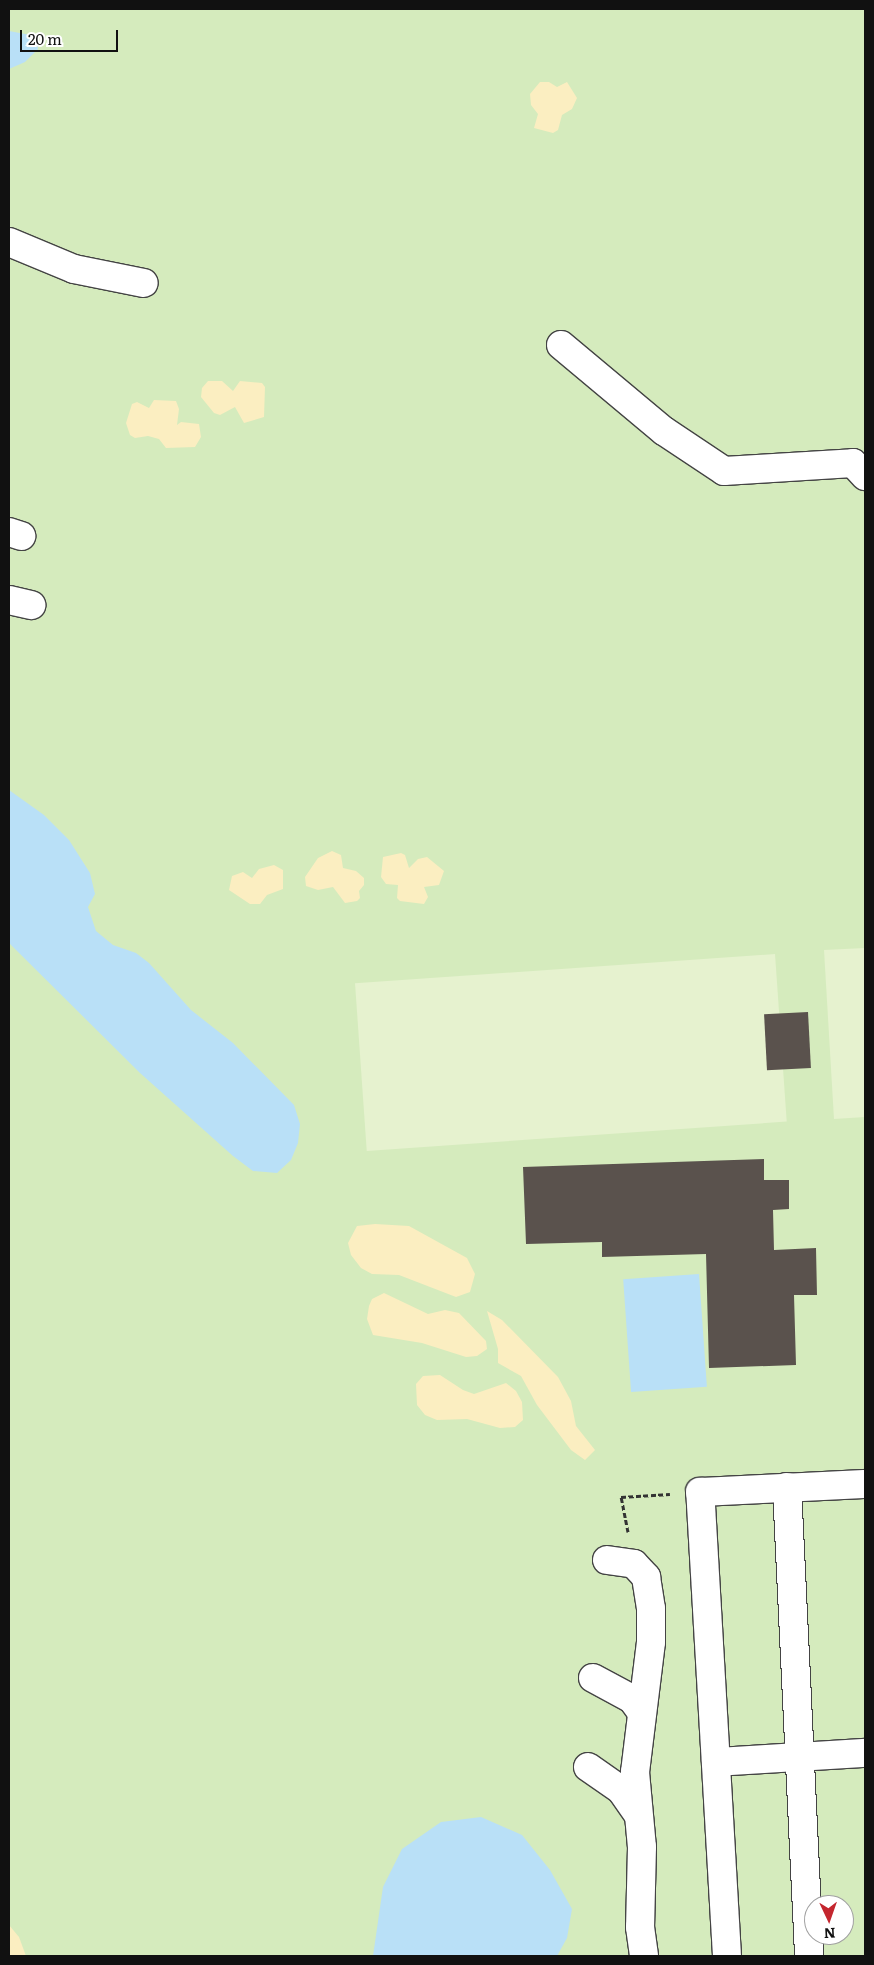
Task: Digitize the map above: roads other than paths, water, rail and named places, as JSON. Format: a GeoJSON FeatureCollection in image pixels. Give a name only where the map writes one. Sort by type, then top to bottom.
{"type":"FeatureCollection","features":[{"type":"Feature","properties":{"kind":"lane"},"geometry":{"type":"LineString","coordinates":[[9,242],[74,269],[144,283]]}},
{"type":"Feature","properties":{"kind":"lane"},"geometry":{"type":"LineString","coordinates":[[561,345],[664,432],[724,471],[853,463],[865,476]]}},
{"type":"Feature","properties":{"kind":"lane"},"geometry":{"type":"LineString","coordinates":[[727,1956],[700,1492],[865,1484]]}},
{"type":"Feature","properties":{"kind":"lane"},"geometry":{"type":"LineString","coordinates":[[787,1487],[809,1956]]}},
{"type":"Feature","properties":{"kind":"lane"},"geometry":{"type":"LineString","coordinates":[[607,1560],[634,1564],[646,1577],[651,1609],[651,1642],[635,1772],[637,1813],[642,1847],[640,1927],[644,1956]]}},
{"type":"Feature","properties":{"kind":"lane"},"geometry":{"type":"LineString","coordinates":[[593,1678],[632,1700],[642,1713]]}},
{"type":"Feature","properties":{"kind":"lane"},"geometry":{"type":"LineString","coordinates":[[716,1762],[865,1753]]}},
{"type":"Feature","properties":{"kind":"lane"},"geometry":{"type":"LineString","coordinates":[[588,1767],[621,1790],[637,1813]]}},
{"type":"Feature","properties":{"kind":"water"},"geometry":{"type":"Polygon","coordinates":[[[9,31],[36,36],[38,49],[25,62],[9,69],[9,31]]]}},
{"type":"Feature","properties":{"kind":"water"},"geometry":{"type":"Polygon","coordinates":[[[9,790],[44,815],[69,840],[90,873],[95,894],[88,907],[96,931],[113,945],[136,953],[149,963],[191,1010],[233,1043],[294,1105],[300,1124],[298,1143],[291,1160],[277,1173],[253,1171],[233,1156],[140,1073],[9,943],[9,790]]]}},
{"type":"Feature","properties":{"kind":"water"},"geometry":{"type":"Polygon","coordinates":[[[699,1274],[707,1387],[631,1392],[623,1279],[699,1274]]]}},
{"type":"Feature","properties":{"kind":"water"},"geometry":{"type":"Polygon","coordinates":[[[481,1817],[522,1835],[550,1870],[572,1909],[567,1938],[557,1956],[373,1956],[383,1887],[402,1849],[441,1822],[481,1817]]]}}]}
